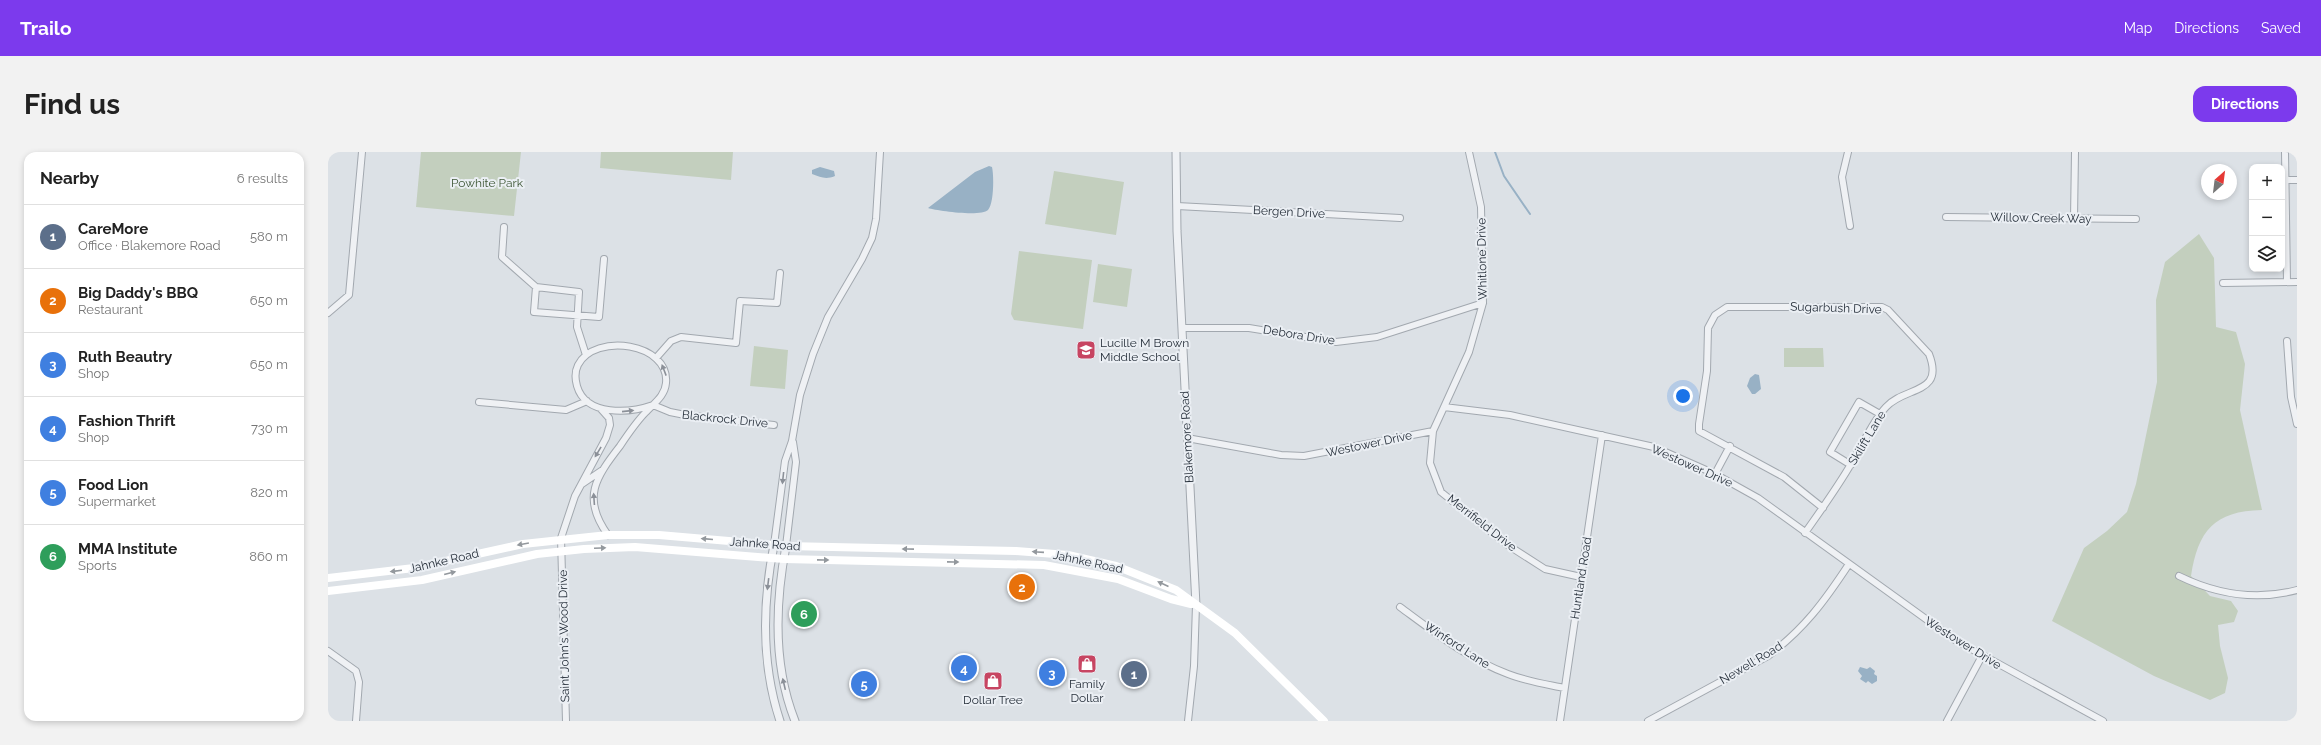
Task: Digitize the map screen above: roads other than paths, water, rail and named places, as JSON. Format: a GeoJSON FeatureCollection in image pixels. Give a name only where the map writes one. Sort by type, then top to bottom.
{"type":"FeatureCollection","features":[{"type":"Feature","properties":{"kind":"main road","name":"Jahnke Road"},"geometry":{"type":"LineString","coordinates":[[328,578],[414,568],[499,548],[562,538],[608,535],[659,535],[774,546],[994,550],[1061,554],[1092,560],[1140,574],[1176,590],[1224,625],[1249,646],[1324,721]]}},
{"type":"Feature","properties":{"kind":"main road","name":"Jahnke Road"},"geometry":{"type":"LineString","coordinates":[[328,591],[409,582],[509,559],[561,551],[642,547],[784,559],[1050,566],[1118,579],[1171,599],[1196,605]]}},
{"type":"Feature","properties":{"kind":"street"},"geometry":{"type":"LineString","coordinates":[[328,313],[349,295],[362,152]]}},
{"type":"Feature","properties":{"kind":"street"},"geometry":{"type":"LineString","coordinates":[[780,721],[770,685],[765,648],[764,622],[785,461],[792,441],[800,395],[813,354],[828,317],[862,259],[872,238],[876,219],[880,152]]}},
{"type":"Feature","properties":{"kind":"street","name":"Blakemore Road"},"geometry":{"type":"LineString","coordinates":[[1176,152],[1182,328],[1196,605],[1195,659],[1188,721]]}},
{"type":"Feature","properties":{"kind":"street","name":"Whitlone Drive"},"geometry":{"type":"LineString","coordinates":[[1444,407],[1469,352],[1483,303],[1481,207],[1469,152]]}},
{"type":"Feature","properties":{"kind":"street"},"geometry":{"type":"LineString","coordinates":[[1848,152],[1842,177],[1850,226]]}},
{"type":"Feature","properties":{"kind":"street"},"geometry":{"type":"LineString","coordinates":[[2074,219],[2075,152]]}},
{"type":"Feature","properties":{"kind":"street"},"geometry":{"type":"LineString","coordinates":[[2285,152],[2285,164]]}},
{"type":"Feature","properties":{"kind":"street"},"geometry":{"type":"LineString","coordinates":[[2287,282],[2285,180],[2297,180]]}},
{"type":"Feature","properties":{"kind":"street","name":"Bergen Drive"},"geometry":{"type":"LineString","coordinates":[[1177,206],[1400,218]]}},
{"type":"Feature","properties":{"kind":"street","name":"Willow Creek Way"},"geometry":{"type":"LineString","coordinates":[[1946,217],[2136,219]]}},
{"type":"Feature","properties":{"kind":"street"},"geometry":{"type":"LineString","coordinates":[[504,227],[502,258],[536,287],[579,292],[577,316],[578,332],[586,355]]}},
{"type":"Feature","properties":{"kind":"street"},"geometry":{"type":"LineString","coordinates":[[536,287],[534,312],[599,317],[604,259]]}},
{"type":"Feature","properties":{"kind":"street"},"geometry":{"type":"LineString","coordinates":[[656,358],[671,342],[681,337],[736,343],[740,301],[777,303],[780,273]]}},
{"type":"Feature","properties":{"kind":"street"},"geometry":{"type":"LineString","coordinates":[[2223,283],[2297,282]]}},
{"type":"Feature","properties":{"kind":"street","name":"Debora Drive"},"geometry":{"type":"LineString","coordinates":[[1182,328],[1249,328],[1336,342],[1377,337],[1483,303]]}},
{"type":"Feature","properties":{"kind":"street","name":"Sugarbush Drive"},"geometry":{"type":"LineString","coordinates":[[1730,446],[1700,431],[1699,424],[1707,371],[1708,328],[1715,315],[1727,307],[1882,307],[1888,310],[1929,354],[1933,363]]}},
{"type":"Feature","properties":{"kind":"street"},"geometry":{"type":"LineString","coordinates":[[2287,341],[2291,397],[2297,424]]}},
{"type":"Feature","properties":{"kind":"street"},"geometry":{"type":"LineString","coordinates":[[608,535],[594,502],[594,488],[601,471],[641,417],[654,404],[662,395],[666,382],[664,368],[656,358],[641,350],[620,345],[599,348],[586,355],[578,364],[575,377],[580,394],[587,401],[598,407],[625,411],[654,404]]}},
{"type":"Feature","properties":{"kind":"street","name":"Skilift Lane"},"geometry":{"type":"LineString","coordinates":[[1805,532],[1851,465],[1880,414],[1893,400],[1926,386],[1933,376],[1933,363]]}},
{"type":"Feature","properties":{"kind":"street"},"geometry":{"type":"LineString","coordinates":[[479,402],[566,410],[587,401]]}},
{"type":"Feature","properties":{"kind":"street"},"geometry":{"type":"LineString","coordinates":[[1851,465],[1830,452],[1859,402],[1880,414]]}},
{"type":"Feature","properties":{"kind":"street","name":"Blackrock Drive"},"geometry":{"type":"LineString","coordinates":[[654,404],[670,412],[685,416],[774,425]]}},
{"type":"Feature","properties":{"kind":"street","name":"Saint John's Wood Drive"},"geometry":{"type":"LineString","coordinates":[[566,721],[561,551],[562,538],[578,488],[604,442],[609,429],[609,418],[598,407]]}},
{"type":"Feature","properties":{"kind":"street"},"geometry":{"type":"LineString","coordinates":[[1433,431],[1444,407]]}},
{"type":"Feature","properties":{"kind":"street","name":"Westower Drive"},"geometry":{"type":"LineString","coordinates":[[1444,407],[1510,415],[1654,447],[1715,474],[1758,498],[1949,636],[1982,656],[2103,721]]}},
{"type":"Feature","properties":{"kind":"street","name":"Westower Drive"},"geometry":{"type":"LineString","coordinates":[[1187,438],[1293,456],[1314,455],[1433,431]]}},
{"type":"Feature","properties":{"kind":"street","name":"Merrifield Drive"},"geometry":{"type":"LineString","coordinates":[[1433,431],[1430,463],[1441,492],[1506,544],[1545,568],[1581,577]]}},
{"type":"Feature","properties":{"kind":"street","name":"Huntland Road"},"geometry":{"type":"LineString","coordinates":[[1560,721],[1602,435]]}},
{"type":"Feature","properties":{"kind":"street"},"geometry":{"type":"LineString","coordinates":[[792,441],[796,462],[778,617],[779,652],[785,689],[795,721]]}},
{"type":"Feature","properties":{"kind":"street"},"geometry":{"type":"LineString","coordinates":[[1715,474],[1730,446],[1784,477],[1822,508]]}},
{"type":"Feature","properties":{"kind":"street"},"geometry":{"type":"LineString","coordinates":[[578,488],[590,477],[601,471]]}},
{"type":"Feature","properties":{"kind":"street","name":"Newell Road"},"geometry":{"type":"LineString","coordinates":[[1648,721],[1658,717],[1768,656],[1780,647],[1823,604],[1849,564]]}},
{"type":"Feature","properties":{"kind":"street"},"geometry":{"type":"LineString","coordinates":[[2179,576],[2198,586],[2241,595],[2268,595],[2297,590]]}},
{"type":"Feature","properties":{"kind":"street","name":"Winford Lane"},"geometry":{"type":"LineString","coordinates":[[1400,607],[1459,649],[1484,664],[1509,675],[1564,688]]}},
{"type":"Feature","properties":{"kind":"street"},"geometry":{"type":"LineString","coordinates":[[328,651],[356,671],[359,682],[356,721]]}},
{"type":"Feature","properties":{"kind":"street"},"geometry":{"type":"LineString","coordinates":[[1947,721],[1982,656]]}},
{"type":"Feature","properties":{"kind":"street"},"geometry":{"type":"LineString","coordinates":[[1658,717],[1664,721]]}},
{"type":"Feature","properties":{"kind":"water"},"geometry":{"type":"Polygon","coordinates":[[[989,166],[992,167],[993,183],[991,202],[988,210],[984,212],[969,213],[941,211],[928,208],[975,172],[989,166]]]}},
{"type":"Feature","properties":{"kind":"water"},"geometry":{"type":"Polygon","coordinates":[[[820,167],[834,171],[835,176],[826,178],[812,174],[812,170],[820,167]]]}},
{"type":"Feature","properties":{"kind":"water"},"geometry":{"type":"Polygon","coordinates":[[[1755,374],[1759,375],[1761,389],[1755,394],[1752,394],[1747,386],[1750,378],[1755,374]]]}},
{"type":"Feature","properties":{"kind":"water"},"geometry":{"type":"Polygon","coordinates":[[[1860,667],[1867,669],[1870,667],[1875,671],[1874,674],[1877,676],[1877,681],[1872,684],[1868,681],[1866,683],[1860,679],[1862,676],[1858,671],[1860,667]]]}},
{"type":"Feature","properties":{"kind":"waterway"},"geometry":{"type":"LineString","coordinates":[[1495,152],[1504,176],[1530,214]]}},
{"type":"Feature","properties":{"kind":"place","name":"Lucille M Brown Middle School"},"geometry":{"type":"Point","coordinates":[1086,350]}},
{"type":"Feature","properties":{"kind":"place","name":"Big Daddy's BBQ"},"geometry":{"type":"Point","coordinates":[1022,587]}},
{"type":"Feature","properties":{"kind":"place","name":"MMA Institute"},"geometry":{"type":"Point","coordinates":[804,614]}},
{"type":"Feature","properties":{"kind":"place","name":"Family Dollar"},"geometry":{"type":"Point","coordinates":[1087,664]}},
{"type":"Feature","properties":{"kind":"place","name":"Fashion Thrift"},"geometry":{"type":"Point","coordinates":[964,668]}},
{"type":"Feature","properties":{"kind":"place","name":"Ruth Beautry"},"geometry":{"type":"Point","coordinates":[1052,673]}},
{"type":"Feature","properties":{"kind":"place","name":"CareMore"},"geometry":{"type":"Point","coordinates":[1134,674]}},
{"type":"Feature","properties":{"kind":"place","name":"Dollar Tree"},"geometry":{"type":"Point","coordinates":[993,681]}},
{"type":"Feature","properties":{"kind":"place","name":"Food Lion"},"geometry":{"type":"Point","coordinates":[864,684]}},
{"type":"Feature","properties":{"kind":"park label","name":"Powhite Park"},"geometry":{"type":"Point","coordinates":[487,183]}}]}
